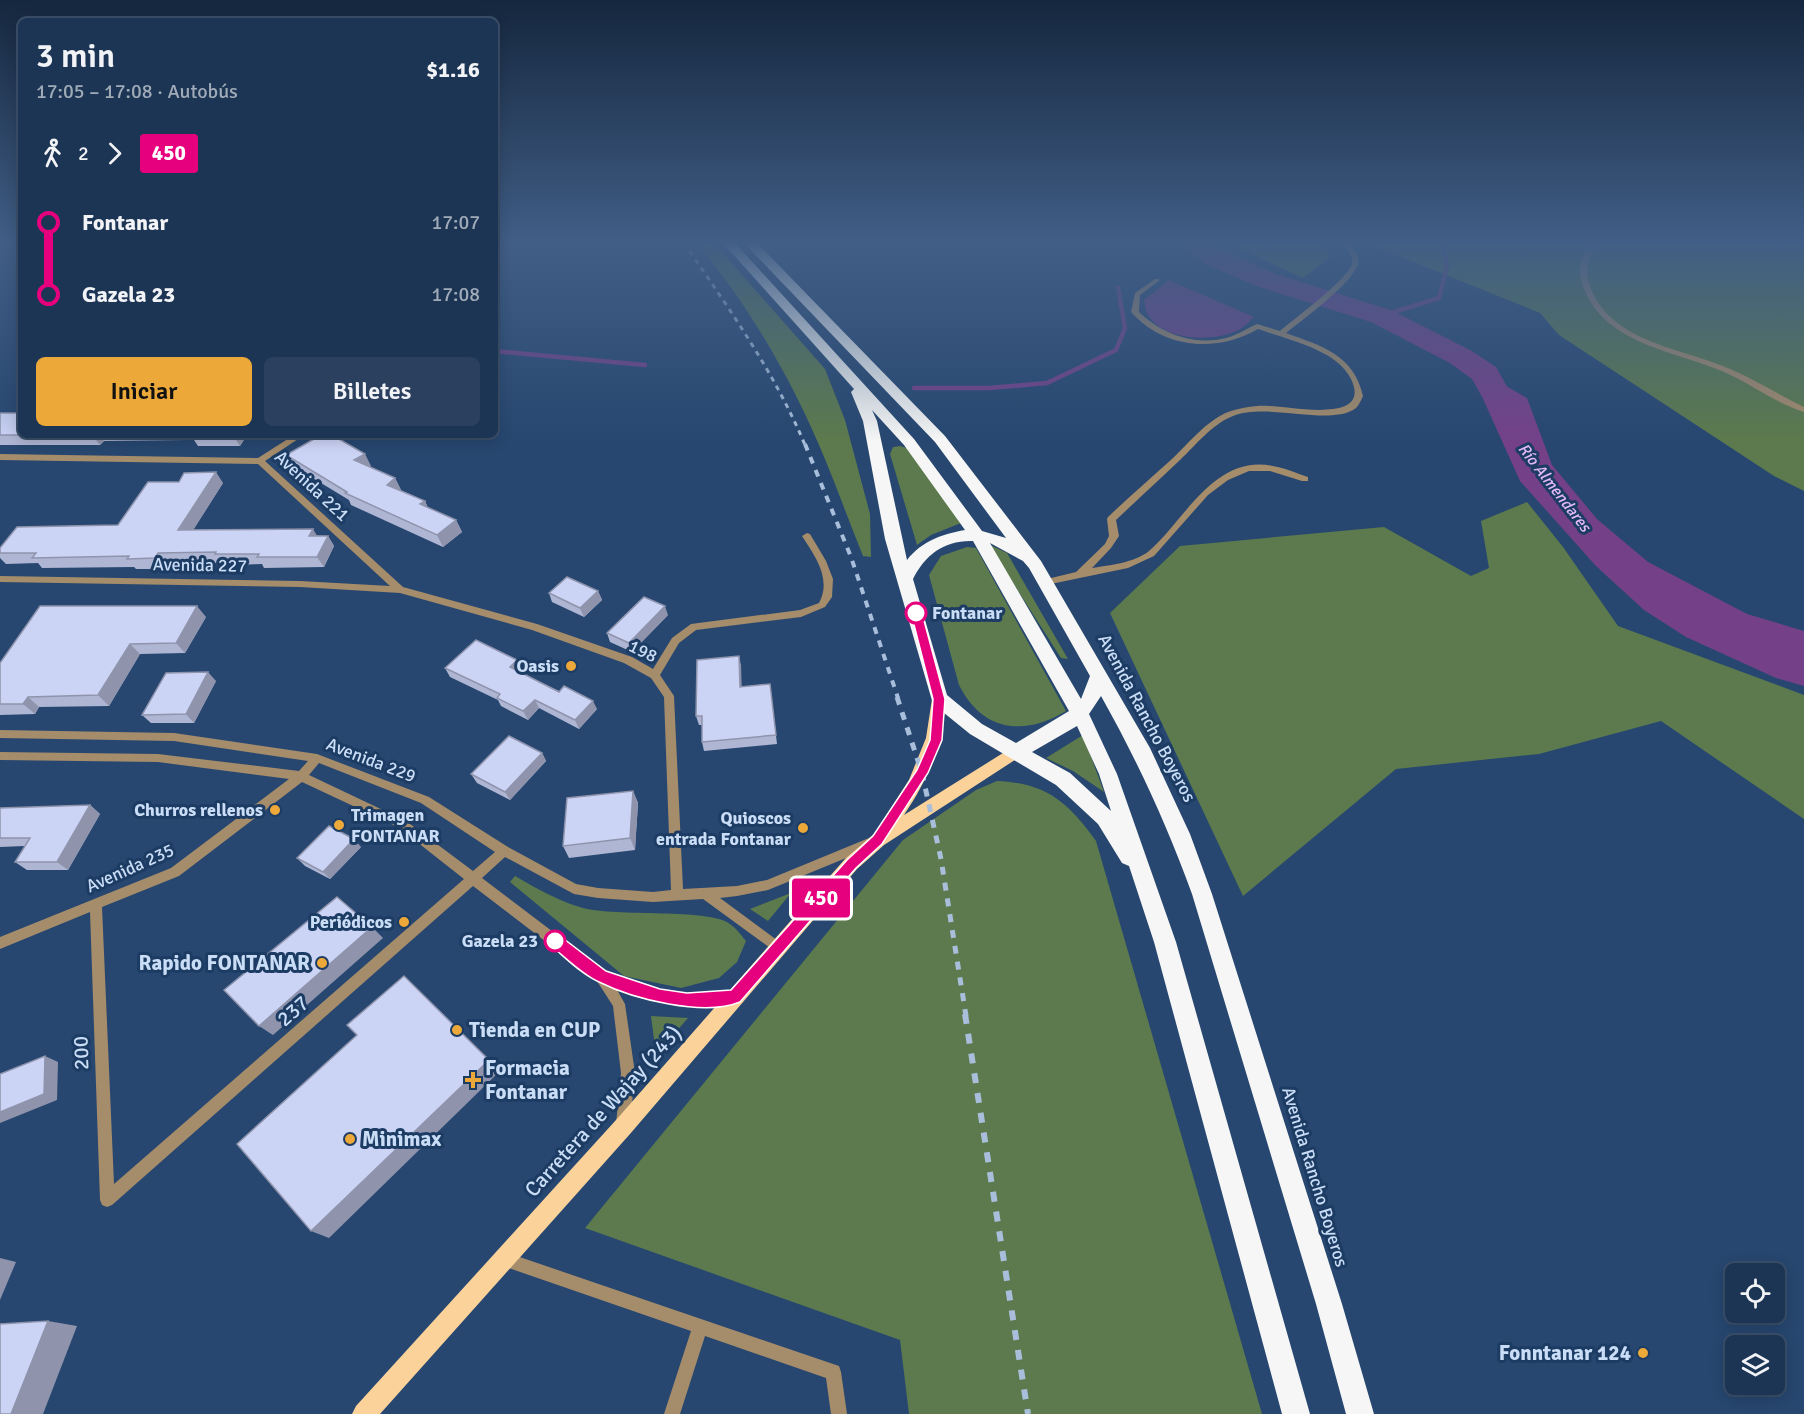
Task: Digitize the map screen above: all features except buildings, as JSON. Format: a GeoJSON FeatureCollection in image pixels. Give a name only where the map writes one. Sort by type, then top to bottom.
{"type":"FeatureCollection","features":[{"type":"Feature","properties":{"kind":"highway"},"geometry":{"type":"LineString","coordinates":[[789,309],[909,442],[978,536],[1080,714],[1108,774],[1148,890],[1209,1094],[1296,1414]]}},
{"type":"Feature","properties":{"kind":"highway","name":"Avenida Rancho Boyeros"},"geometry":{"type":"LineString","coordinates":[[814,309],[940,439],[1035,565],[1099,675],[1159,787],[1202,894],[1329,1304],[1360,1414]]}},
{"type":"Feature","properties":{"kind":"highway"},"geometry":{"type":"LineString","coordinates":[[842,368],[857,391],[870,421],[893,539],[906,577],[939,699],[976,729],[1049,770],[1090,803],[1111,828],[1148,890]]}},
{"type":"Feature","properties":{"kind":"highway"},"geometry":{"type":"LineString","coordinates":[[906,577],[916,557],[934,544],[954,537],[978,536],[1000,541],[1035,565]]}},
{"type":"Feature","properties":{"kind":"highway"},"geometry":{"type":"LineString","coordinates":[[1016,752],[1080,714],[1095,694],[1099,675]]}},
{"type":"Feature","properties":{"kind":"main road","name":"Carretera de Wajay (243)"},"geometry":{"type":"LineString","coordinates":[[878,840],[904,803],[930,756],[936,740],[939,699]]}},
{"type":"Feature","properties":{"kind":"main road","name":"Carretera de Wajay (243)"},"geometry":{"type":"LineString","coordinates":[[364,1414],[623,1127],[851,864],[878,840],[1016,752]]}},
{"type":"Feature","properties":{"kind":"street"},"geometry":{"type":"LineString","coordinates":[[1080,574],[1108,546],[1114,536],[1111,519],[1219,420],[1246,410],[1267,408],[1327,413],[1344,412],[1354,405],[1358,397],[1357,384],[1338,358],[1281,334],[1257,326],[1244,336],[1230,340],[1177,341],[1145,324],[1135,312],[1135,309]]}},
{"type":"Feature","properties":{"kind":"street"},"geometry":{"type":"LineString","coordinates":[[1281,334],[1310,309]]}},
{"type":"Feature","properties":{"kind":"street"},"geometry":{"type":"LineString","coordinates":[[1599,309],[1608,321],[1638,338],[1725,370],[1804,410]]}},
{"type":"Feature","properties":{"kind":"street"},"geometry":{"type":"LineString","coordinates":[[260,460],[295,438]]}},
{"type":"Feature","properties":{"kind":"street","name":"Avenida 221"},"geometry":{"type":"LineString","coordinates":[[0,457],[260,460],[400,590]]}},
{"type":"Feature","properties":{"kind":"street"},"geometry":{"type":"LineString","coordinates":[[1046,582],[1128,565],[1151,554],[1205,493],[1225,478],[1248,468],[1271,468],[1305,479]]}},
{"type":"Feature","properties":{"kind":"street"},"geometry":{"type":"LineString","coordinates":[[656,675],[673,642],[694,627],[801,613],[822,605],[828,598],[830,590],[825,564],[807,536]]}},
{"type":"Feature","properties":{"kind":"street","name":"Avenida 227"},"geometry":{"type":"LineString","coordinates":[[0,579],[300,584],[400,590]]}},
{"type":"Feature","properties":{"kind":"street","name":"198"},"geometry":{"type":"LineString","coordinates":[[400,590],[534,627],[628,660],[656,675],[669,696],[677,896]]}},
{"type":"Feature","properties":{"kind":"street","name":"Avenida 229"},"geometry":{"type":"LineString","coordinates":[[0,734],[174,737],[317,758],[425,800],[504,851],[574,889],[629,896],[706,894],[768,885],[878,840]]}},
{"type":"Feature","properties":{"kind":"street"},"geometry":{"type":"LineString","coordinates":[[0,756],[158,758],[301,776],[402,824],[602,977],[660,996],[687,1000],[735,997]]}},
{"type":"Feature","properties":{"kind":"street","name":"Avenida 235"},"geometry":{"type":"LineString","coordinates":[[0,943],[176,872],[301,776],[317,758]]}},
{"type":"Feature","properties":{"kind":"street","name":"237"},"geometry":{"type":"LineString","coordinates":[[107,1200],[504,851]]}},
{"type":"Feature","properties":{"kind":"street"},"geometry":{"type":"LineString","coordinates":[[706,894],[777,947]]}},
{"type":"Feature","properties":{"kind":"street","name":"200"},"geometry":{"type":"LineString","coordinates":[[96,904],[107,1200]]}},
{"type":"Feature","properties":{"kind":"street"},"geometry":{"type":"LineString","coordinates":[[602,977],[619,1004],[628,1073],[623,1127]]}},
{"type":"Feature","properties":{"kind":"street"},"geometry":{"type":"LineString","coordinates":[[502,1259],[833,1372],[839,1414]]}},
{"type":"Feature","properties":{"kind":"street"},"geometry":{"type":"LineString","coordinates":[[672,1414],[700,1327]]}},
{"type":"Feature","properties":{"kind":"green space"},"geometry":{"type":"Polygon","coordinates":[[[746,309],[772,309],[825,369],[845,420],[870,514],[871,557],[863,556],[807,419],[780,366],[746,309]]]}},
{"type":"Feature","properties":{"kind":"green space"},"geometry":{"type":"Polygon","coordinates":[[[1530,309],[1804,309],[1804,491],[1774,476],[1559,335],[1540,313],[1530,309]]]}},
{"type":"Feature","properties":{"kind":"green space"},"geometry":{"type":"Polygon","coordinates":[[[893,447],[907,448],[961,523],[931,535],[917,545],[890,454],[893,447]]]}},
{"type":"Feature","properties":{"kind":"green space"},"geometry":{"type":"Polygon","coordinates":[[[1527,502],[1563,547],[1618,626],[1804,695],[1804,819],[1661,721],[1539,754],[1396,769],[1243,896],[1110,613],[1180,546],[1384,527],[1471,576],[1489,568],[1481,521],[1527,502]]]}},
{"type":"Feature","properties":{"kind":"green space"},"geometry":{"type":"Polygon","coordinates":[[[988,544],[1007,553],[1068,659],[1061,658],[988,544]]]}},
{"type":"Feature","properties":{"kind":"green space"},"geometry":{"type":"Polygon","coordinates":[[[967,547],[976,548],[1066,711],[1034,724],[1005,725],[979,712],[968,700],[959,685],[929,575],[941,556],[967,547]]]}},
{"type":"Feature","properties":{"kind":"green space"},"geometry":{"type":"Polygon","coordinates":[[[1083,735],[1104,792],[1073,771],[1046,758],[1083,735]]]}},
{"type":"Feature","properties":{"kind":"green space"},"geometry":{"type":"Polygon","coordinates":[[[997,781],[1029,786],[1054,797],[1076,815],[1096,841],[1262,1414],[909,1414],[900,1340],[585,1228],[903,840],[976,790],[997,781]]]}},
{"type":"Feature","properties":{"kind":"green space"},"geometry":{"type":"Polygon","coordinates":[[[515,876],[565,902],[583,908],[598,911],[683,914],[719,919],[730,924],[746,941],[737,962],[719,978],[681,988],[624,976],[510,882],[515,876]]]}},
{"type":"Feature","properties":{"kind":"green space"},"geometry":{"type":"Polygon","coordinates":[[[791,893],[768,921],[750,909],[791,893]]]}},
{"type":"Feature","properties":{"kind":"green space"},"geometry":{"type":"Polygon","coordinates":[[[651,1016],[688,1018],[656,1055],[651,1016]]]}},
{"type":"Feature","properties":{"kind":"water"},"geometry":{"type":"Polygon","coordinates":[[[1146,309],[1236,309],[1254,317],[1239,330],[1224,335],[1195,337],[1167,331],[1155,324],[1146,309]]]}},
{"type":"Feature","properties":{"kind":"water"},"geometry":{"type":"Polygon","coordinates":[[[1485,374],[1527,398],[1552,465],[1597,519],[1648,562],[1747,614],[1804,631],[1804,686],[1776,678],[1686,637],[1644,610],[1596,566],[1520,481],[1484,401],[1485,374]]]}},
{"type":"Feature","properties":{"kind":"waterway"},"geometry":{"type":"LineString","coordinates":[[914,388],[989,388],[1047,383],[1116,350],[1125,328],[1122,309]]}},
{"type":"Feature","properties":{"kind":"waterway","name":"Río Almendares"},"geometry":{"type":"LineString","coordinates":[[1359,309],[1381,316],[1461,357],[1485,374],[1512,424]]}},
{"type":"Feature","properties":{"kind":"waterway"},"geometry":{"type":"LineString","coordinates":[[1381,316],[1404,309]]}},
{"type":"Feature","properties":{"kind":"waterway"},"geometry":{"type":"LineString","coordinates":[[498,351],[645,365]]}},
{"type":"Feature","properties":{"kind":"railway"},"geometry":{"type":"LineString","coordinates":[[729,309],[780,392],[805,445]]}},
{"type":"Feature","properties":{"kind":"railway"},"geometry":{"type":"LineString","coordinates":[[805,444],[851,557],[898,698]]}},
{"type":"Feature","properties":{"kind":"railway"},"geometry":{"type":"LineString","coordinates":[[897,697],[922,773],[941,859],[966,1016]]}},
{"type":"Feature","properties":{"kind":"railway"},"geometry":{"type":"LineString","coordinates":[[965,1014],[1028,1414]]}},
{"type":"Feature","properties":{"kind":"bus line","name":"450"},"geometry":{"type":"LineString","coordinates":[[555,941],[602,977],[660,996],[687,1000],[735,997],[851,864],[878,840],[922,773],[936,740],[939,699],[916,613]]}},
{"type":"Feature","properties":{"kind":"place","name":"Fontanar"},"geometry":{"type":"Point","coordinates":[916,613]}},
{"type":"Feature","properties":{"kind":"place","name":"Oasis"},"geometry":{"type":"Point","coordinates":[571,666]}},
{"type":"Feature","properties":{"kind":"place","name":"Churros rellenos"},"geometry":{"type":"Point","coordinates":[275,810]}},
{"type":"Feature","properties":{"kind":"place","name":"Trimagen FONTANAR"},"geometry":{"type":"Point","coordinates":[339,825]}},
{"type":"Feature","properties":{"kind":"place","name":"Quioscos entrada Fontanar"},"geometry":{"type":"Point","coordinates":[803,828]}},
{"type":"Feature","properties":{"kind":"place","name":"Periódicos"},"geometry":{"type":"Point","coordinates":[404,922]}},
{"type":"Feature","properties":{"kind":"place","name":"Gazela 23"},"geometry":{"type":"Point","coordinates":[555,941]}},
{"type":"Feature","properties":{"kind":"place","name":"Rapido FONTANAR"},"geometry":{"type":"Point","coordinates":[322,963]}},
{"type":"Feature","properties":{"kind":"place","name":"Tienda en CUP"},"geometry":{"type":"Point","coordinates":[457,1030]}},
{"type":"Feature","properties":{"kind":"place","name":"Formacia Fontanar"},"geometry":{"type":"Point","coordinates":[473,1080]}},
{"type":"Feature","properties":{"kind":"place","name":"Minimax"},"geometry":{"type":"Point","coordinates":[350,1139]}},
{"type":"Feature","properties":{"kind":"place","name":"Fonntanar 124"},"geometry":{"type":"Point","coordinates":[1643,1353]}}]}
